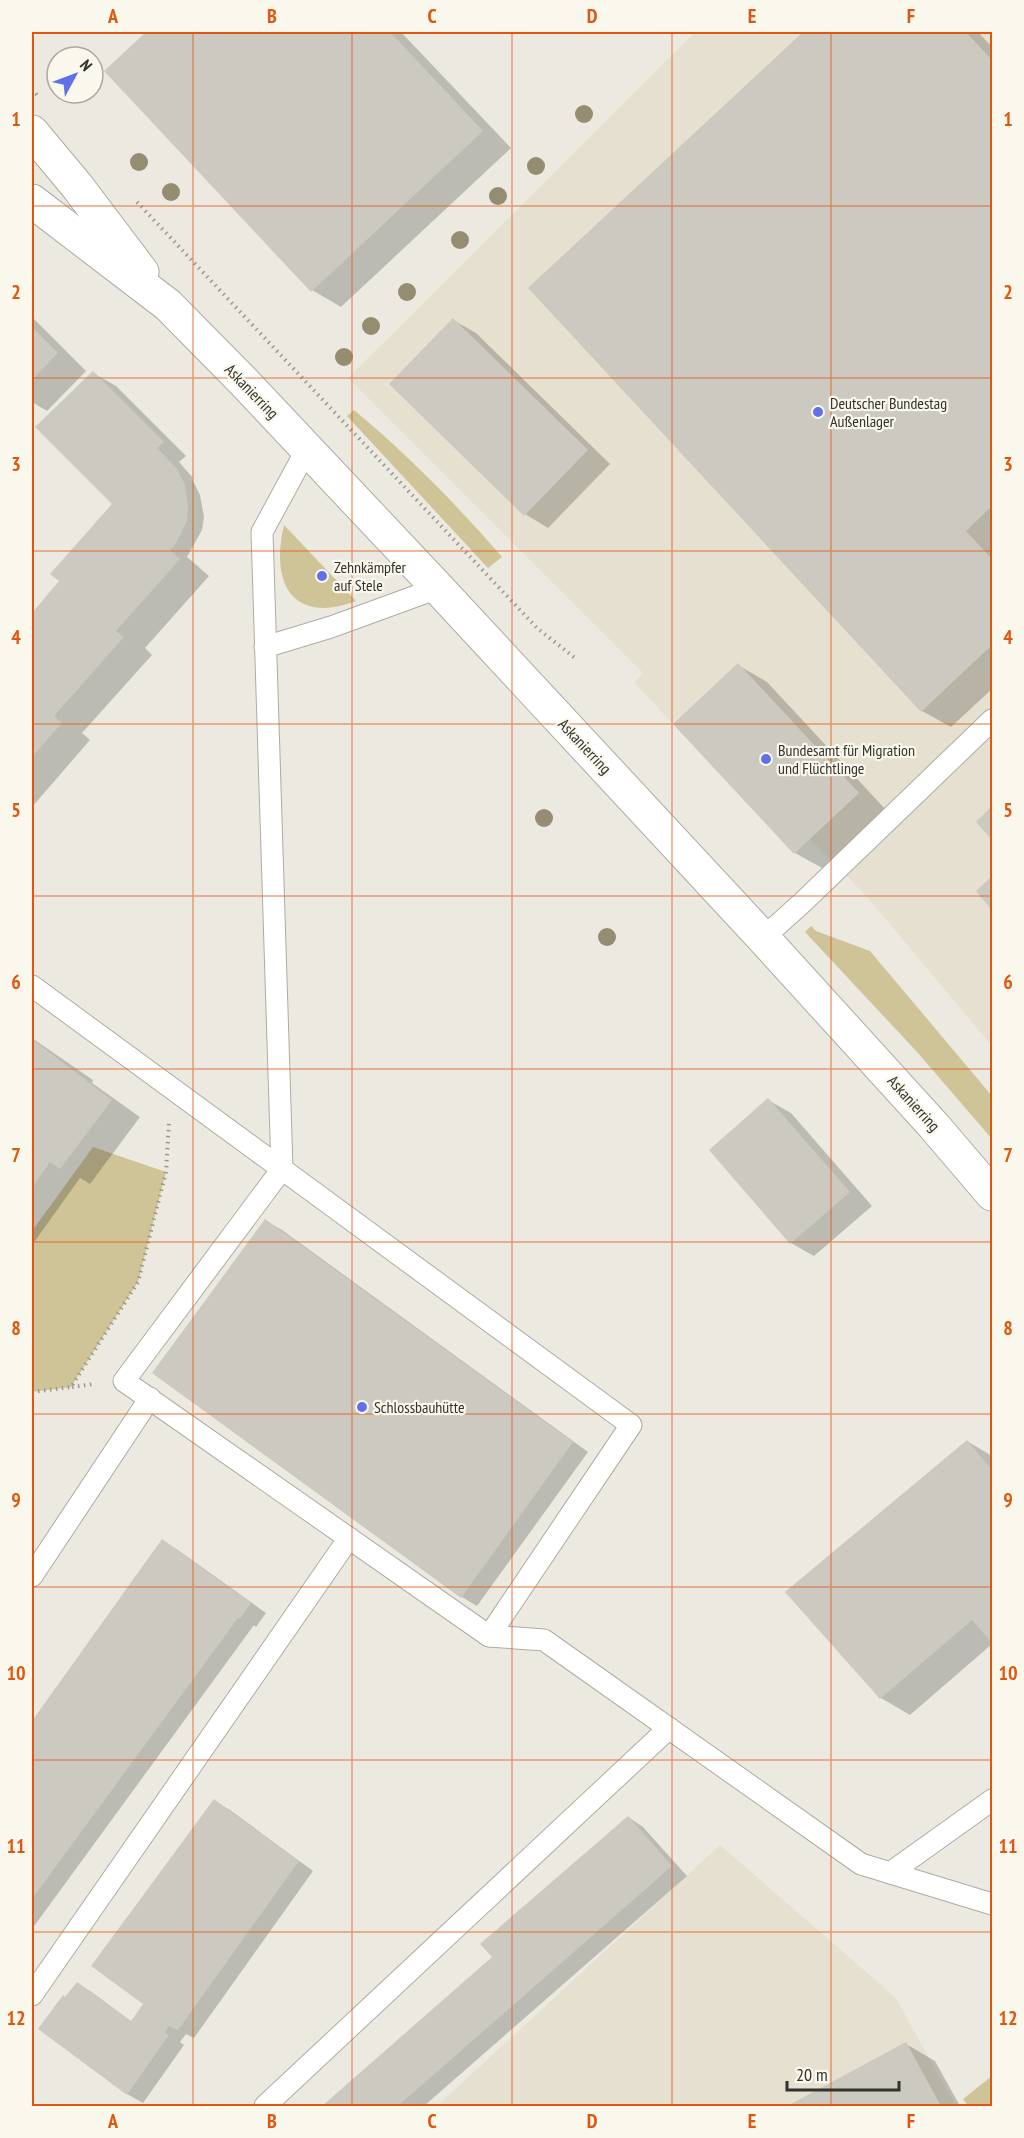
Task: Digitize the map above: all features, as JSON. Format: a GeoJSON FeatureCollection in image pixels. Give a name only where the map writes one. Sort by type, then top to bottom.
{"type":"FeatureCollection","features":[{"type":"Feature","properties":{"kind":"street","name":"Askanierring"},"geometry":{"type":"LineString","coordinates":[[38,118],[77,186],[168,305],[438,588],[763,938],[993,1194]]}},
{"type":"Feature","properties":{"kind":"street","name":"Askanierring"},"geometry":{"type":"LineString","coordinates":[[32,201],[168,305]]}},
{"type":"Feature","properties":{"kind":"lane"},"geometry":{"type":"LineString","coordinates":[[307,449],[262,532],[282,1169],[124,1381],[489,1636],[544,1640],[861,1864],[993,1904]]}},
{"type":"Feature","properties":{"kind":"lane"},"geometry":{"type":"LineString","coordinates":[[265,647],[331,627],[438,588]]}},
{"type":"Feature","properties":{"kind":"lane"},"geometry":{"type":"LineString","coordinates":[[763,938],[993,720]]}},
{"type":"Feature","properties":{"kind":"lane"},"geometry":{"type":"LineString","coordinates":[[32,986],[631,1425],[489,1636]]}},
{"type":"Feature","properties":{"kind":"lane"},"geometry":{"type":"LineString","coordinates":[[32,1576],[150,1398]]}},
{"type":"Feature","properties":{"kind":"lane"},"geometry":{"type":"LineString","coordinates":[[32,1995],[350,1538]]}},
{"type":"Feature","properties":{"kind":"lane"},"geometry":{"type":"LineString","coordinates":[[265,2106],[669,1728]]}},
{"type":"Feature","properties":{"kind":"lane"},"geometry":{"type":"LineString","coordinates":[[890,1873],[993,1800]]}},
{"type":"Feature","properties":{"kind":"path"},"geometry":{"type":"LineString","coordinates":[[32,89],[38,118]]}},
{"type":"Feature","properties":{"kind":"path"},"geometry":{"type":"LineString","coordinates":[[133,198],[537,628],[575,658]]}},
{"type":"Feature","properties":{"kind":"path"},"geometry":{"type":"LineString","coordinates":[[32,1392],[71,1387],[138,1282],[166,1172],[172,1089]]}},
{"type":"Feature","properties":{"kind":"shaded area"},"geometry":{"type":"Polygon","coordinates":[[[695,32],[992,32],[992,1046],[868,898],[810,839],[794,854],[634,682],[643,673],[348,378],[695,32]]]}},
{"type":"Feature","properties":{"kind":"shaded area"},"geometry":{"type":"Polygon","coordinates":[[[354,410],[431,480],[502,557],[488,568],[347,416],[354,410]]]}},
{"type":"Feature","properties":{"kind":"shaded area"},"geometry":{"type":"Polygon","coordinates":[[[284,525],[356,601],[334,607],[316,607],[301,603],[291,594],[284,581],[280,565],[280,546],[284,525]]]}},
{"type":"Feature","properties":{"kind":"shaded area"},"geometry":{"type":"Polygon","coordinates":[[[811,926],[816,931],[870,951],[992,1096],[992,1139],[918,1053],[805,932],[811,926]]]}},
{"type":"Feature","properties":{"kind":"shaded area"},"geometry":{"type":"Polygon","coordinates":[[[93,1147],[166,1172],[138,1282],[71,1387],[32,1392],[32,1231],[93,1147]]]}},
{"type":"Feature","properties":{"kind":"shaded area"},"geometry":{"type":"Polygon","coordinates":[[[720,1845],[895,1997],[956,2106],[437,2106],[720,1845]]]}},
{"type":"Feature","properties":{"kind":"shaded area"},"geometry":{"type":"Polygon","coordinates":[[[992,2076],[992,2106],[968,2106],[963,2099],[992,2076]]]}},
{"type":"Feature","properties":{"kind":"building"},"geometry":{"type":"Polygon","coordinates":[[[146,32],[390,32],[483,131],[311,292],[105,70],[146,32]]]}},
{"type":"Feature","properties":{"kind":"building","name":"Deutscher Bundestag Außenlager"},"geometry":{"type":"Polygon","coordinates":[[[803,32],[966,32],[992,60],[992,506],[966,531],[992,559],[992,645],[921,712],[528,288],[803,32]]]}},
{"type":"Feature","properties":{"kind":"building"},"geometry":{"type":"Polygon","coordinates":[[[453,318],[588,450],[524,516],[389,384],[453,318]]]}},
{"type":"Feature","properties":{"kind":"building"},"geometry":{"type":"Polygon","coordinates":[[[32,327],[58,353],[32,380],[32,327]]]}},
{"type":"Feature","properties":{"kind":"building"},"geometry":{"type":"Polygon","coordinates":[[[93,371],[164,442],[157,448],[177,469],[185,485],[187,521],[170,550],[180,559],[116,631],[124,637],[54,716],[62,723],[32,757],[32,613],[59,581],[50,574],[112,504],[35,427],[93,371]]]}},
{"type":"Feature","properties":{"kind":"building","name":"Bundesamt für Migration und Flüchtlinge"},"geometry":{"type":"Polygon","coordinates":[[[738,663],[859,793],[794,854],[673,724],[738,663]]]}},
{"type":"Feature","properties":{"kind":"building"},"geometry":{"type":"Polygon","coordinates":[[[992,806],[992,840],[976,822],[992,806]]]}},
{"type":"Feature","properties":{"kind":"building"},"geometry":{"type":"Polygon","coordinates":[[[992,876],[992,907],[991,909],[976,891],[992,876]]]}},
{"type":"Feature","properties":{"kind":"building"},"geometry":{"type":"Polygon","coordinates":[[[32,1039],[112,1100],[60,1169],[50,1162],[32,1188],[32,1039]]]}},
{"type":"Feature","properties":{"kind":"building"},"geometry":{"type":"Polygon","coordinates":[[[768,1098],[850,1192],[790,1244],[709,1150],[768,1098]]]}},
{"type":"Feature","properties":{"kind":"building","name":"Schlossbauhütte"},"geometry":{"type":"Polygon","coordinates":[[[265,1219],[573,1442],[461,1598],[152,1373],[265,1219]]]}},
{"type":"Feature","properties":{"kind":"building"},"geometry":{"type":"Polygon","coordinates":[[[967,1440],[992,1470],[992,1643],[972,1620],[880,1699],[785,1592],[967,1440]]]}},
{"type":"Feature","properties":{"kind":"building"},"geometry":{"type":"Polygon","coordinates":[[[162,1539],[251,1603],[32,1899],[32,1721],[162,1539]]]}},
{"type":"Feature","properties":{"kind":"building"},"geometry":{"type":"Polygon","coordinates":[[[214,1799],[299,1861],[178,2030],[169,2026],[165,2032],[169,2035],[127,2095],[38,2029],[63,1995],[65,1997],[77,1982],[131,2021],[143,2004],[91,1966],[214,1799]]]}},
{"type":"Feature","properties":{"kind":"building"},"geometry":{"type":"Polygon","coordinates":[[[628,1816],[672,1866],[398,2106],[322,2106],[492,1957],[480,1944],[628,1816]]]}},
{"type":"Feature","properties":{"kind":"building"},"geometry":{"type":"Polygon","coordinates":[[[906,2042],[941,2106],[793,2106],[791,2104],[906,2042]]]}},
{"type":"Feature","properties":{"kind":"place","name":"Deutscher Bundestag Außenlager"},"geometry":{"type":"Point","coordinates":[818,412]}},
{"type":"Feature","properties":{"kind":"place","name":"Zehnkämpfer auf Stele"},"geometry":{"type":"Point","coordinates":[322,576]}},
{"type":"Feature","properties":{"kind":"place","name":"Bundesamt für Migration und Flüchtlinge"},"geometry":{"type":"Point","coordinates":[766,759]}},
{"type":"Feature","properties":{"kind":"place","name":"Schlossbauhütte"},"geometry":{"type":"Point","coordinates":[362,1407]}}]}
